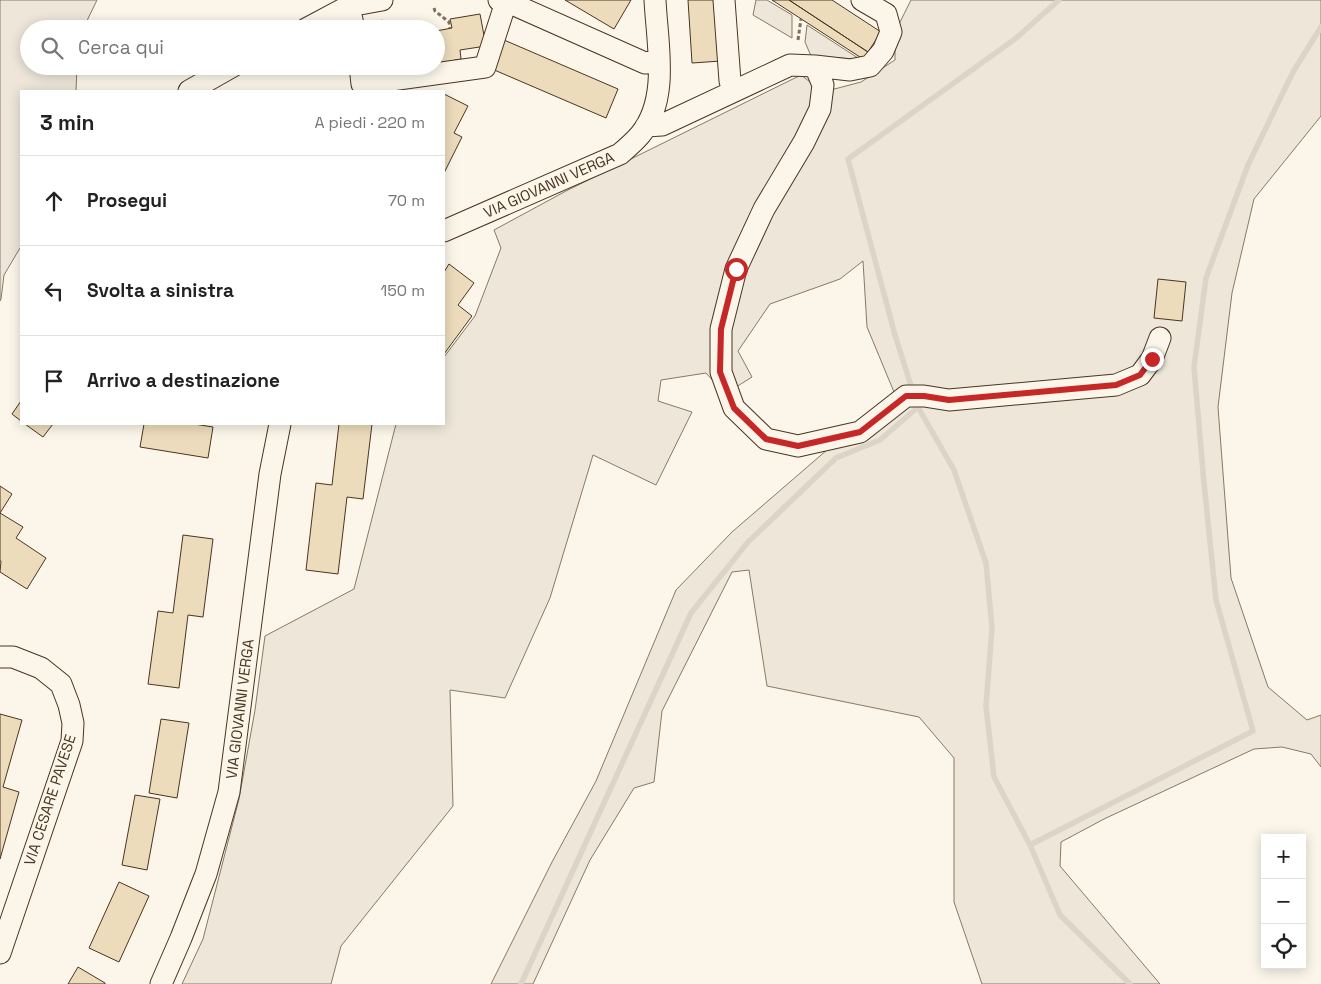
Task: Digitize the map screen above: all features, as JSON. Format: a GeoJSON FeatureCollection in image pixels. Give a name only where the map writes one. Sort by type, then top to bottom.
{"type":"FeatureCollection","features":[{"type":"Feature","properties":{"kind":"street","name":"VIA GIOVANNI VERGA"},"geometry":{"type":"LineString","coordinates":[[445,232],[620,154],[640,136],[653,112],[658,95],[659,61],[655,0]]}},
{"type":"Feature","properties":{"kind":"street"},"geometry":{"type":"LineString","coordinates":[[724,0],[730,81],[734,91]]}},
{"type":"Feature","properties":{"kind":"street"},"geometry":{"type":"LineString","coordinates":[[646,126],[662,125],[790,65],[850,70],[870,66],[883,51],[891,32],[886,14],[862,0]]}},
{"type":"Feature","properties":{"kind":"street"},"geometry":{"type":"LineString","coordinates":[[445,73],[485,67],[503,1],[645,63],[659,61]]}},
{"type":"Feature","properties":{"kind":"street"},"geometry":{"type":"LineString","coordinates":[[323,20],[349,6],[380,8]]}},
{"type":"Feature","properties":{"kind":"street"},"geometry":{"type":"LineString","coordinates":[[349,6],[352,20]]}},
{"type":"Feature","properties":{"kind":"street"},"geometry":{"type":"LineString","coordinates":[[815,66],[823,85],[820,108],[804,142],[764,209],[736,269],[721,329],[720,372],[734,408],[766,439],[798,446],[860,432],[915,396],[949,400],[1116,385],[1140,375],[1152,359],[1160,338]]}},
{"type":"Feature","properties":{"kind":"street"},"geometry":{"type":"LineString","coordinates":[[191,90],[217,75]]}},
{"type":"Feature","properties":{"kind":"street"},"geometry":{"type":"LineString","coordinates":[[361,75],[362,84],[427,75]]}},
{"type":"Feature","properties":{"kind":"street","name":"VIA GIOVANNI VERGA"},"geometry":{"type":"LineString","coordinates":[[161,984],[206,874],[229,792],[270,474],[280,425]]}},
{"type":"Feature","properties":{"kind":"street","name":"VIA CESARE PAVESE"},"geometry":{"type":"LineString","coordinates":[[0,657],[13,657],[41,668],[61,684],[73,723],[72,741],[0,953]]}},
{"type":"Feature","properties":{"kind":"path"},"geometry":{"type":"LineString","coordinates":[[434,8],[435,12],[449,22],[450,28]]}},
{"type":"Feature","properties":{"kind":"path"},"geometry":{"type":"LineString","coordinates":[[798,40],[801,19]]}},
{"type":"Feature","properties":{"kind":"shaded area"},"geometry":{"type":"Polygon","coordinates":[[[0,0],[97,0],[87,20],[20,20],[20,75],[77,75],[76,90],[20,90],[20,249],[4,275],[0,301],[0,0]]]}},
{"type":"Feature","properties":{"kind":"shaded area"},"geometry":{"type":"Polygon","coordinates":[[[756,0],[767,0],[792,15],[792,38],[753,15],[756,0]]]}},
{"type":"Feature","properties":{"kind":"shaded area"},"geometry":{"type":"Polygon","coordinates":[[[911,0],[1321,0],[1321,116],[1254,199],[1232,293],[1218,407],[1231,578],[1268,687],[1307,720],[1321,715],[1321,767],[1311,754],[1282,747],[1254,749],[1104,819],[1061,842],[1060,866],[1160,984],[982,984],[954,902],[954,758],[919,717],[767,686],[749,570],[732,572],[662,711],[654,782],[634,788],[590,860],[533,984],[491,984],[552,862],[596,781],[676,590],[732,532],[894,392],[867,327],[863,261],[840,279],[770,304],[738,351],[752,377],[725,394],[706,373],[661,380],[658,401],[692,412],[656,485],[593,455],[550,598],[505,698],[450,690],[453,806],[341,946],[331,984],[182,984],[203,939],[239,799],[255,710],[265,636],[354,589],[396,425],[445,425],[445,356],[475,316],[501,248],[494,230],[566,191],[801,75],[823,92],[861,82],[895,60],[895,32],[911,0]]]}},
{"type":"Feature","properties":{"kind":"shaded area"},"geometry":{"type":"Polygon","coordinates":[[[807,25],[858,58],[811,56],[805,42],[807,25]]]}},
{"type":"Feature","properties":{"kind":"building"},"geometry":{"type":"Polygon","coordinates":[[[565,0],[631,0],[614,29],[565,0]]]}},
{"type":"Feature","properties":{"kind":"building"},"geometry":{"type":"Polygon","coordinates":[[[688,0],[716,0],[721,61],[692,63],[688,0]]]}},
{"type":"Feature","properties":{"kind":"building"},"geometry":{"type":"Polygon","coordinates":[[[772,0],[789,0],[868,52],[863,59],[772,0]]]}},
{"type":"Feature","properties":{"kind":"building"},"geometry":{"type":"Polygon","coordinates":[[[789,0],[832,0],[881,32],[868,52],[789,0]]]}},
{"type":"Feature","properties":{"kind":"building"},"geometry":{"type":"Polygon","coordinates":[[[480,14],[486,46],[460,50],[461,59],[445,62],[445,29],[452,28],[450,19],[480,14]]]}},
{"type":"Feature","properties":{"kind":"building"},"geometry":{"type":"Polygon","coordinates":[[[504,40],[618,89],[606,118],[492,69],[504,40]]]}},
{"type":"Feature","properties":{"kind":"building"},"geometry":{"type":"Polygon","coordinates":[[[445,94],[468,106],[454,133],[462,137],[445,171],[445,94]]]}},
{"type":"Feature","properties":{"kind":"building"},"geometry":{"type":"Polygon","coordinates":[[[449,264],[474,283],[458,305],[472,316],[445,353],[445,270],[449,264]]]}},
{"type":"Feature","properties":{"kind":"building"},"geometry":{"type":"Polygon","coordinates":[[[1158,279],[1186,282],[1182,321],[1154,318],[1158,279]]]}},
{"type":"Feature","properties":{"kind":"building"},"geometry":{"type":"Polygon","coordinates":[[[20,402],[20,420],[12,414],[20,402]]]}},
{"type":"Feature","properties":{"kind":"building"},"geometry":{"type":"Polygon","coordinates":[[[26,425],[52,425],[43,437],[26,425]]]}},
{"type":"Feature","properties":{"kind":"building"},"geometry":{"type":"Polygon","coordinates":[[[144,425],[200,425],[213,427],[208,458],[140,447],[144,425]]]}},
{"type":"Feature","properties":{"kind":"building"},"geometry":{"type":"Polygon","coordinates":[[[339,425],[372,425],[363,499],[347,497],[338,574],[306,570],[316,483],[332,485],[339,425]]]}},
{"type":"Feature","properties":{"kind":"building"},"geometry":{"type":"Polygon","coordinates":[[[0,486],[12,494],[0,513],[0,486]]]}},
{"type":"Feature","properties":{"kind":"building"},"geometry":{"type":"Polygon","coordinates":[[[0,513],[23,527],[16,538],[46,558],[27,589],[0,572],[0,513]]]}},
{"type":"Feature","properties":{"kind":"building"},"geometry":{"type":"Polygon","coordinates":[[[183,535],[213,539],[203,617],[188,615],[179,688],[148,684],[158,611],[173,613],[183,535]]]}},
{"type":"Feature","properties":{"kind":"building"},"geometry":{"type":"Polygon","coordinates":[[[0,714],[22,720],[3,787],[19,792],[0,859],[0,714]]]}},
{"type":"Feature","properties":{"kind":"building"},"geometry":{"type":"Polygon","coordinates":[[[161,719],[189,723],[177,798],[149,793],[161,719]]]}},
{"type":"Feature","properties":{"kind":"building"},"geometry":{"type":"Polygon","coordinates":[[[135,795],[160,799],[147,870],[122,865],[135,795]]]}},
{"type":"Feature","properties":{"kind":"building"},"geometry":{"type":"Polygon","coordinates":[[[119,882],[149,896],[119,962],[89,948],[119,882]]]}},
{"type":"Feature","properties":{"kind":"building"},"geometry":{"type":"Polygon","coordinates":[[[78,967],[105,983],[105,984],[68,984],[78,967]]]}},
{"type":"Feature","properties":{"kind":"waterway"},"geometry":{"type":"LineString","coordinates":[[913,392],[895,335],[848,159],[1015,39],[1059,0]]}},
{"type":"Feature","properties":{"kind":"waterway"},"geometry":{"type":"LineString","coordinates":[[1030,845],[1253,731],[1216,600],[1194,367],[1206,278],[1248,165],[1293,72],[1321,27]]}},
{"type":"Feature","properties":{"kind":"waterway"},"geometry":{"type":"LineString","coordinates":[[521,984],[691,613],[748,542],[836,458],[880,440],[918,407],[916,401]]}},
{"type":"Feature","properties":{"kind":"waterway"},"geometry":{"type":"LineString","coordinates":[[918,407],[954,470],[986,563],[992,628],[986,706],[994,777],[1030,845],[1060,915],[1130,984]]}},
{"type":"Feature","properties":{"kind":"route"},"geometry":{"type":"LineString","coordinates":[[736,269],[721,329],[720,372],[734,408],[766,439],[798,446],[860,432],[906,396],[924,396],[949,400],[1116,385],[1140,375],[1152,359]]}}]}
